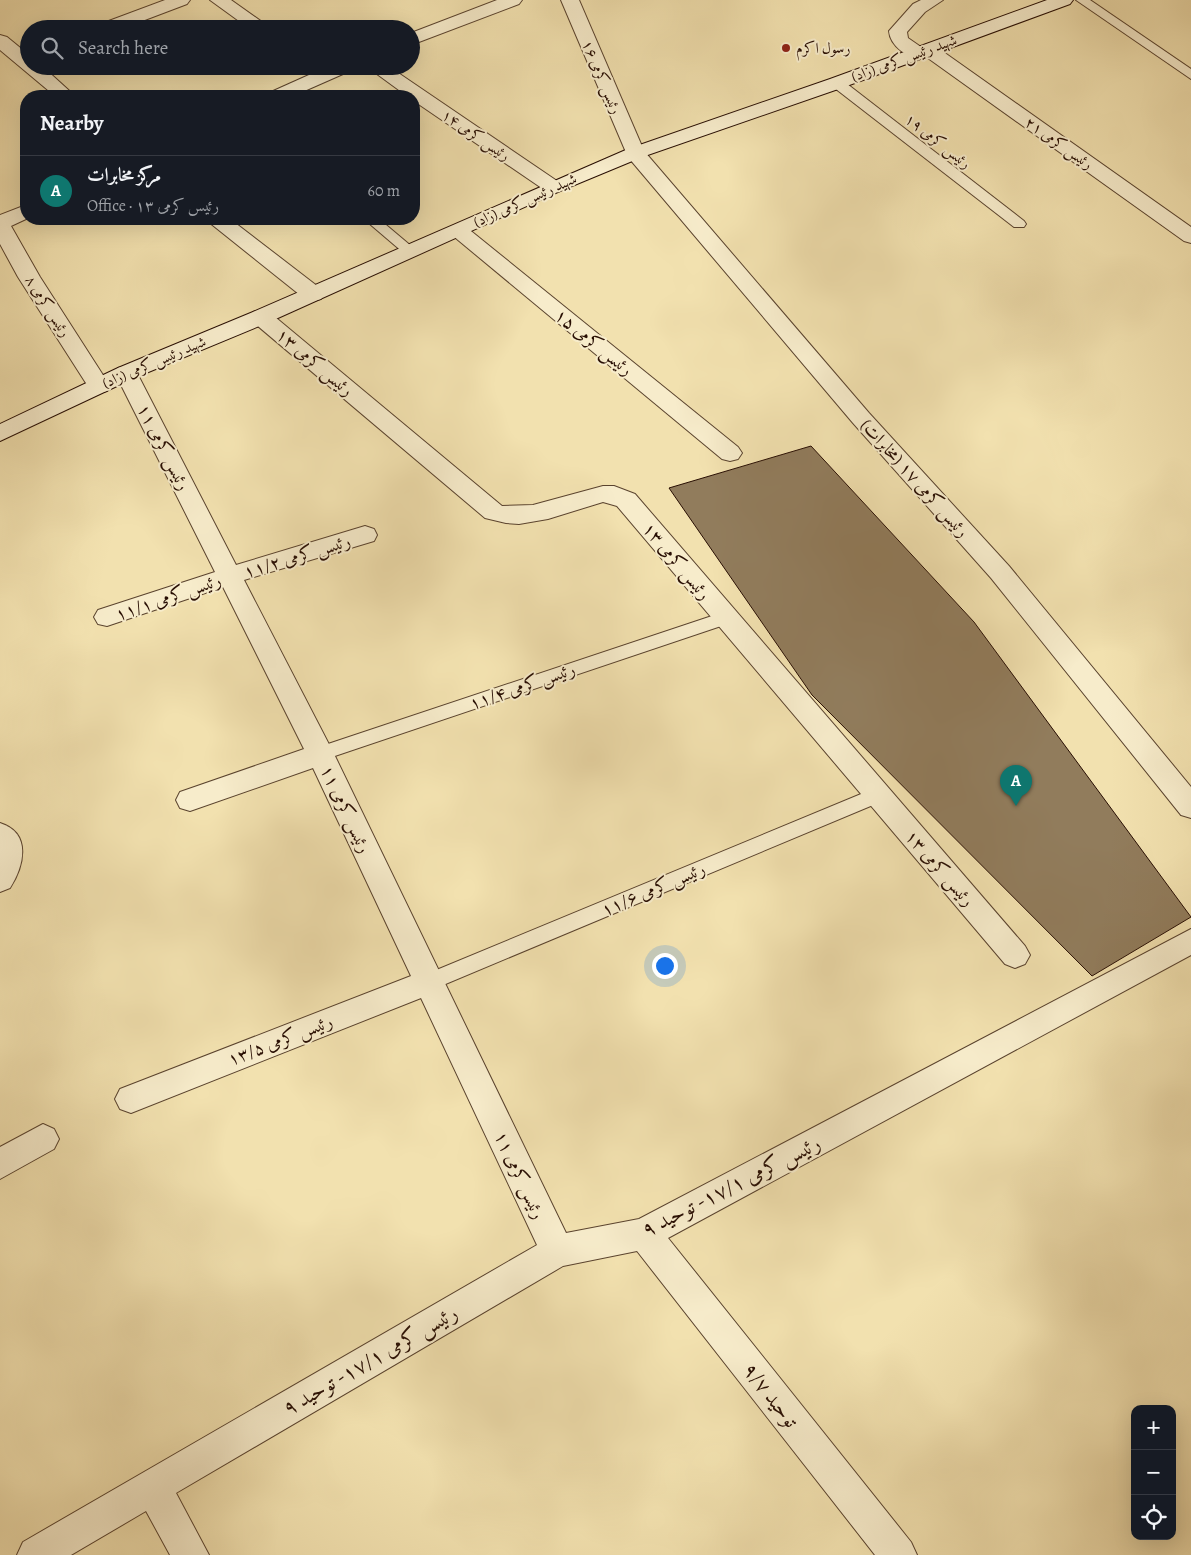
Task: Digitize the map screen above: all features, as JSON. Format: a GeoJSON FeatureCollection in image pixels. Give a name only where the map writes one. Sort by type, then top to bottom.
{"type":"FeatureCollection","features":[{"type":"Feature","properties":{"kind":"street"},"geometry":{"type":"LineString","coordinates":[[128,20],[181,0]]}},
{"type":"Feature","properties":{"kind":"street"},"geometry":{"type":"LineString","coordinates":[[218,0],[249,20]]}},
{"type":"Feature","properties":{"kind":"street"},"geometry":{"type":"LineString","coordinates":[[420,36],[513,0]]}},
{"type":"Feature","properties":{"kind":"street","name":"رئیس کرمی ۱۶"},"geometry":{"type":"LineString","coordinates":[[570,0],[635,153]]}},
{"type":"Feature","properties":{"kind":"street","name":"رئیس کرمی ۲۱"},"geometry":{"type":"LineString","coordinates":[[934,0],[919,8],[898,31],[899,40],[923,52],[1191,237]]}},
{"type":"Feature","properties":{"kind":"street","name":"شهید رئیس کرمی (زاد)"},"geometry":{"type":"LineString","coordinates":[[0,433],[126,373],[262,317],[552,187],[635,153],[837,83],[1064,0]]}},
{"type":"Feature","properties":{"kind":"street"},"geometry":{"type":"LineString","coordinates":[[0,41],[20,56]]}},
{"type":"Feature","properties":{"kind":"street"},"geometry":{"type":"LineString","coordinates":[[0,68],[20,64]]}},
{"type":"Feature","properties":{"kind":"street"},"geometry":{"type":"LineString","coordinates":[[43,75],[59,90]]}},
{"type":"Feature","properties":{"kind":"street"},"geometry":{"type":"LineString","coordinates":[[292,90],[326,75]]}},
{"type":"Feature","properties":{"kind":"street","name":"رئیس کرمی ۱۴"},"geometry":{"type":"LineString","coordinates":[[387,75],[409,90]]}},
{"type":"Feature","properties":{"kind":"street","name":"رئیس کرمی ۱۴"},"geometry":{"type":"LineString","coordinates":[[420,97],[552,187]]}},
{"type":"Feature","properties":{"kind":"street","name":"رئیس کرمی ۱۷ (مخابرات)"},"geometry":{"type":"LineString","coordinates":[[635,153],[862,418],[1000,572],[1191,808]]}},
{"type":"Feature","properties":{"kind":"street"},"geometry":{"type":"LineString","coordinates":[[0,224],[20,214]]}},
{"type":"Feature","properties":{"kind":"street","name":"رئیس کرمی ۸"},"geometry":{"type":"LineString","coordinates":[[0,224],[29,277],[100,386]]}},
{"type":"Feature","properties":{"kind":"street"},"geometry":{"type":"LineString","coordinates":[[226,225],[314,294]]}},
{"type":"Feature","properties":{"kind":"street","name":"رئیس کرمی ۱۵"},"geometry":{"type":"LineString","coordinates":[[459,230],[730,453]]}},
{"type":"Feature","properties":{"kind":"street","name":"رئیس کرمی ۱۳"},"geometry":{"type":"LineString","coordinates":[[262,317],[494,512],[506,516],[520,516],[603,494],[614,494],[626,500],[724,618],[1015,956]]}},
{"type":"Feature","properties":{"kind":"street","name":"رئیس کرمی ۱۱"},"geometry":{"type":"LineString","coordinates":[[126,373],[320,754],[556,1251]]}},
{"type":"Feature","properties":{"kind":"street","name":"رئیس کرمی ۱۱/۲"},"geometry":{"type":"LineString","coordinates":[[229,576],[365,536]]}},
{"type":"Feature","properties":{"kind":"street","name":"رئیس کرمی ۱۱/۱"},"geometry":{"type":"LineString","coordinates":[[106,617],[229,576]]}},
{"type":"Feature","properties":{"kind":"street"},"geometry":{"type":"LineString","coordinates":[[190,800],[320,754]]}},
{"type":"Feature","properties":{"kind":"street"},"geometry":{"type":"LineString","coordinates":[[0,834],[7,842],[10,854],[8,867],[0,880]]}},
{"type":"Feature","properties":{"kind":"street","name":"رئیس کرمی ۱۷/۱- توحید ۹"},"geometry":{"type":"LineString","coordinates":[[36,1555],[556,1251],[644,1234],[1191,941]]}},
{"type":"Feature","properties":{"kind":"street","name":"رئیس کرمی ۱۳/۵"},"geometry":{"type":"LineString","coordinates":[[131,1099],[429,982]]}},
{"type":"Feature","properties":{"kind":"street"},"geometry":{"type":"LineString","coordinates":[[0,1164],[43,1140]]}},
{"type":"Feature","properties":{"kind":"street","name":"توحید ۹/۷"},"geometry":{"type":"LineString","coordinates":[[644,1234],[898,1555]]}},
{"type":"Feature","properties":{"kind":"street"},"geometry":{"type":"LineString","coordinates":[[152,1487],[190,1555]]}},
{"type":"Feature","properties":{"kind":"lane"},"geometry":{"type":"LineString","coordinates":[[1082,0],[1191,75]]}},
{"type":"Feature","properties":{"kind":"lane","name":"رئیس کرمی ۱۹"},"geometry":{"type":"LineString","coordinates":[[837,83],[1019,224]]}},
{"type":"Feature","properties":{"kind":"lane"},"geometry":{"type":"LineString","coordinates":[[378,225],[410,251]]}},
{"type":"Feature","properties":{"kind":"lane","name":"رئیس کرمی ۱۱/۴"},"geometry":{"type":"LineString","coordinates":[[320,754],[724,618]]}},
{"type":"Feature","properties":{"kind":"lane","name":"رئیس کرمی ۱۱/۶"},"geometry":{"type":"LineString","coordinates":[[429,982],[878,795]]}},
{"type":"Feature","properties":{"kind":"building"},"geometry":{"type":"Polygon","coordinates":[[[811,446],[974,622],[1191,917],[1092,976],[812,695],[669,488],[811,446]]]}},
{"type":"Feature","properties":{"kind":"place","name":"رسول اکرم"},"geometry":{"type":"Point","coordinates":[786,48]}},
{"type":"Feature","properties":{"kind":"place","name":"مرکز مخابرات"},"geometry":{"type":"Point","coordinates":[1016,806]}}]}
